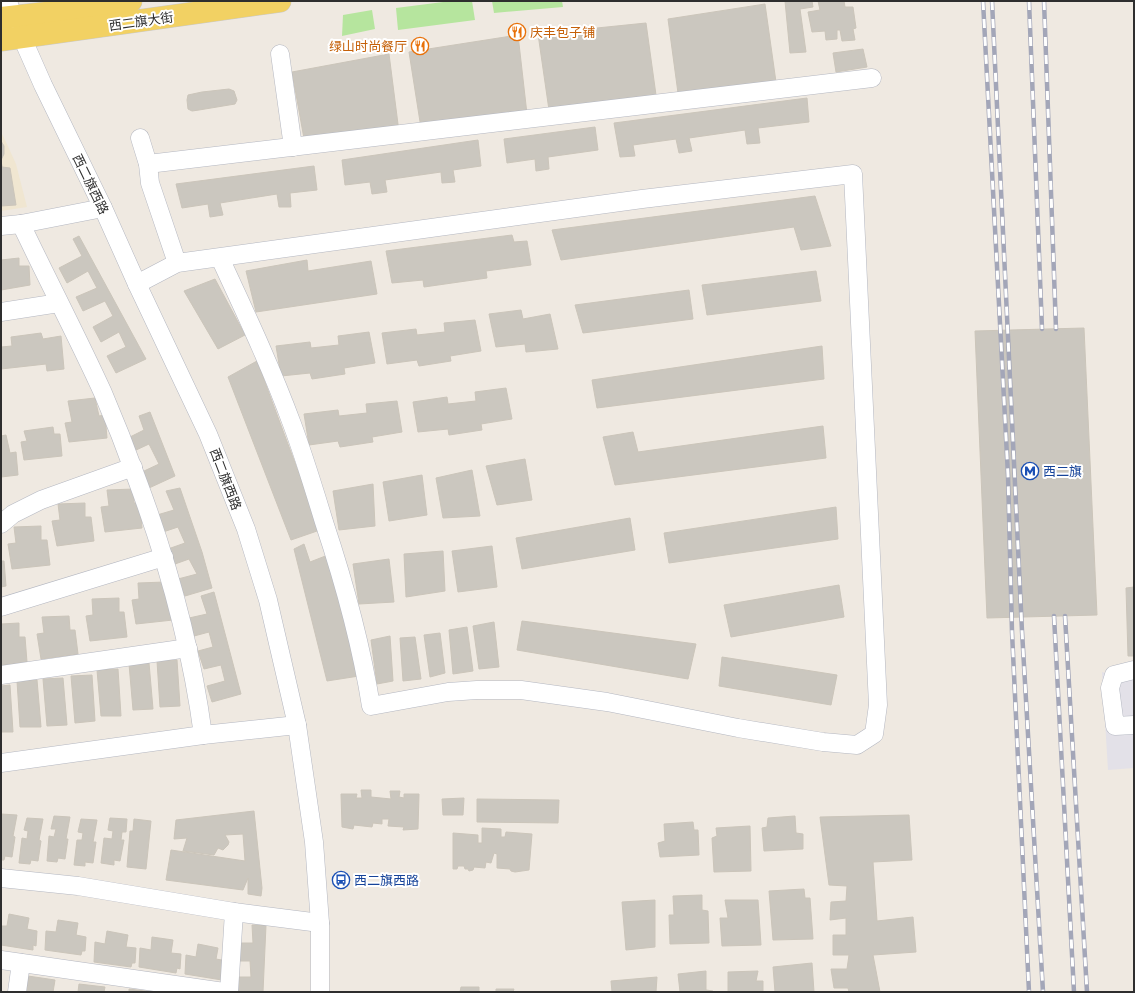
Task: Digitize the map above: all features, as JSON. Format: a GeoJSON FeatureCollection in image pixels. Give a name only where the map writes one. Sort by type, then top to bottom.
{"type":"FeatureCollection","features":[{"type":"Feature","properties":{"kind":"main road","name":"西二旗大街"},"geometry":{"type":"LineString","coordinates":[[7,12],[132,1]]}},
{"type":"Feature","properties":{"kind":"main road","name":"西二旗大街"},"geometry":{"type":"LineString","coordinates":[[12,38],[280,1]]}},
{"type":"Feature","properties":{"kind":"street","name":"西二旗西路"},"geometry":{"type":"LineString","coordinates":[[7,12],[12,38],[42,85],[103,208],[208,434],[246,529],[268,600],[297,725],[314,842],[320,923],[320,992]]}},
{"type":"Feature","properties":{"kind":"street"},"geometry":{"type":"LineString","coordinates":[[280,54],[293,146]]}},
{"type":"Feature","properties":{"kind":"street"},"geometry":{"type":"LineString","coordinates":[[148,164],[872,78]]}},
{"type":"Feature","properties":{"kind":"street"},"geometry":{"type":"LineString","coordinates":[[140,138],[148,164],[150,183],[177,263]]}},
{"type":"Feature","properties":{"kind":"street"},"geometry":{"type":"LineString","coordinates":[[137,284],[177,263],[642,199],[853,174],[878,705],[874,734],[857,745],[823,742],[738,728],[607,702],[521,690],[477,690],[448,692],[371,706],[356,631],[336,559],[307,467],[292,424],[270,371],[220,258]]}},
{"type":"Feature","properties":{"kind":"street"},"geometry":{"type":"LineString","coordinates":[[1,226],[21,224],[103,208]]}},
{"type":"Feature","properties":{"kind":"street"},"geometry":{"type":"LineString","coordinates":[[21,224],[103,394],[133,468],[171,579],[188,648],[197,693],[203,735]]}},
{"type":"Feature","properties":{"kind":"street"},"geometry":{"type":"LineString","coordinates":[[1,312],[59,304]]}},
{"type":"Feature","properties":{"kind":"street"},"geometry":{"type":"LineString","coordinates":[[1,524],[13,514],[42,500],[133,468]]}},
{"type":"Feature","properties":{"kind":"street"},"geometry":{"type":"LineString","coordinates":[[1,607],[164,557]]}},
{"type":"Feature","properties":{"kind":"street"},"geometry":{"type":"LineString","coordinates":[[1,675],[188,648]]}},
{"type":"Feature","properties":{"kind":"street"},"geometry":{"type":"LineString","coordinates":[[1134,670],[1114,675],[1110,688],[1115,726],[1134,726]]}},
{"type":"Feature","properties":{"kind":"street"},"geometry":{"type":"LineString","coordinates":[[1,763],[203,735],[297,725]]}},
{"type":"Feature","properties":{"kind":"street"},"geometry":{"type":"LineString","coordinates":[[1,878],[78,886],[234,912],[320,923]]}},
{"type":"Feature","properties":{"kind":"street"},"geometry":{"type":"LineString","coordinates":[[229,992],[234,912]]}},
{"type":"Feature","properties":{"kind":"street"},"geometry":{"type":"LineString","coordinates":[[1,960],[224,992]]}},
{"type":"Feature","properties":{"kind":"street"},"geometry":{"type":"LineString","coordinates":[[17,992],[21,963]]}},
{"type":"Feature","properties":{"kind":"shaded area"},"geometry":{"type":"Polygon","coordinates":[[[1,132],[16,164],[27,207],[1,211],[1,132]]]}},
{"type":"Feature","properties":{"kind":"shaded area"},"geometry":{"type":"Polygon","coordinates":[[[1102,672],[1127,679],[1134,679],[1134,768],[1108,770],[1102,672]]]}},
{"type":"Feature","properties":{"kind":"green space"},"geometry":{"type":"Polygon","coordinates":[[[451,1],[472,1],[475,20],[398,30],[396,8],[451,1]]]}},
{"type":"Feature","properties":{"kind":"green space"},"geometry":{"type":"Polygon","coordinates":[[[492,1],[562,1],[563,7],[494,13],[492,1]]]}},
{"type":"Feature","properties":{"kind":"green space"},"geometry":{"type":"Polygon","coordinates":[[[372,10],[375,29],[342,36],[343,15],[372,10]]]}},
{"type":"Feature","properties":{"kind":"building"},"geometry":{"type":"Polygon","coordinates":[[[785,1],[812,1],[813,7],[800,9],[806,52],[790,53],[785,1]]]}},
{"type":"Feature","properties":{"kind":"building"},"geometry":{"type":"Polygon","coordinates":[[[818,1],[844,1],[845,7],[853,7],[856,28],[853,29],[855,40],[842,41],[840,30],[837,30],[837,39],[826,40],[825,31],[812,32],[808,12],[820,10],[818,1]]]}},
{"type":"Feature","properties":{"kind":"building"},"geometry":{"type":"Polygon","coordinates":[[[765,4],[776,82],[678,93],[668,19],[765,4]]]}},
{"type":"Feature","properties":{"kind":"building"},"geometry":{"type":"Polygon","coordinates":[[[646,23],[656,95],[549,110],[538,34],[646,23]]]}},
{"type":"Feature","properties":{"kind":"building"},"geometry":{"type":"Polygon","coordinates":[[[518,35],[527,114],[421,128],[409,52],[518,35]]]}},
{"type":"Feature","properties":{"kind":"building"},"geometry":{"type":"Polygon","coordinates":[[[863,49],[867,67],[836,72],[833,53],[863,49]]]}},
{"type":"Feature","properties":{"kind":"building"},"geometry":{"type":"Polygon","coordinates":[[[389,54],[399,132],[305,144],[292,72],[389,54]]]}},
{"type":"Feature","properties":{"kind":"building"},"geometry":{"type":"Polygon","coordinates":[[[229,89],[234,91],[237,100],[235,104],[192,111],[188,109],[188,95],[229,89]]]}},
{"type":"Feature","properties":{"kind":"building"},"geometry":{"type":"Polygon","coordinates":[[[807,98],[809,122],[758,128],[760,143],[747,144],[745,130],[689,138],[692,151],[679,153],[676,139],[633,145],[635,156],[620,157],[614,123],[807,98]]]}},
{"type":"Feature","properties":{"kind":"building"},"geometry":{"type":"Polygon","coordinates":[[[595,127],[598,150],[548,157],[549,169],[536,171],[535,159],[507,163],[504,139],[595,127]]]}},
{"type":"Feature","properties":{"kind":"building"},"geometry":{"type":"Polygon","coordinates":[[[478,140],[481,166],[453,170],[455,182],[442,183],[441,172],[385,180],[387,192],[372,194],[370,182],[345,185],[342,160],[478,140]]]}},
{"type":"Feature","properties":{"kind":"building"},"geometry":{"type":"Polygon","coordinates":[[[1,141],[4,146],[4,154],[1,160],[1,141]]]}},
{"type":"Feature","properties":{"kind":"building"},"geometry":{"type":"Polygon","coordinates":[[[1,160],[2,167],[10,168],[16,205],[1,206],[1,160]]]}},
{"type":"Feature","properties":{"kind":"building"},"geometry":{"type":"Polygon","coordinates":[[[314,166],[317,190],[290,193],[291,207],[279,207],[277,194],[220,203],[223,215],[210,217],[208,204],[182,208],[176,184],[314,166]]]}},
{"type":"Feature","properties":{"kind":"building"},"geometry":{"type":"Polygon","coordinates":[[[815,196],[831,246],[801,250],[794,227],[561,260],[552,230],[815,196]]]}},
{"type":"Feature","properties":{"kind":"building"},"geometry":{"type":"Polygon","coordinates":[[[512,235],[514,242],[527,241],[531,265],[486,271],[487,278],[424,287],[423,280],[392,283],[386,251],[512,235]]]}},
{"type":"Feature","properties":{"kind":"building"},"geometry":{"type":"Polygon","coordinates":[[[79,236],[146,359],[116,373],[107,356],[126,347],[119,332],[101,342],[93,327],[113,316],[105,301],[83,311],[76,297],[97,288],[88,271],[67,283],[59,268],[82,256],[73,239],[79,236]]]}},
{"type":"Feature","properties":{"kind":"building"},"geometry":{"type":"Polygon","coordinates":[[[19,258],[19,266],[29,266],[30,285],[1,290],[1,260],[19,258]]]}},
{"type":"Feature","properties":{"kind":"building"},"geometry":{"type":"Polygon","coordinates":[[[307,260],[308,271],[371,261],[377,294],[256,312],[246,271],[307,260]]]}},
{"type":"Feature","properties":{"kind":"building"},"geometry":{"type":"Polygon","coordinates":[[[816,271],[821,301],[707,315],[702,285],[816,271]]]}},
{"type":"Feature","properties":{"kind":"building"},"geometry":{"type":"Polygon","coordinates":[[[215,279],[245,335],[218,349],[184,291],[215,279]]]}},
{"type":"Feature","properties":{"kind":"building"},"geometry":{"type":"Polygon","coordinates":[[[689,290],[693,319],[583,333],[575,305],[689,290]]]}},
{"type":"Feature","properties":{"kind":"building"},"geometry":{"type":"Polygon","coordinates":[[[521,310],[523,319],[550,314],[558,349],[526,352],[525,344],[496,347],[489,314],[521,310]]]}},
{"type":"Feature","properties":{"kind":"building"},"geometry":{"type":"Polygon","coordinates":[[[475,320],[481,351],[450,356],[451,361],[419,366],[417,360],[387,364],[382,333],[416,329],[417,335],[445,332],[444,323],[475,320]]]}},
{"type":"Feature","properties":{"kind":"building"},"geometry":{"type":"Polygon","coordinates":[[[1084,328],[1097,615],[987,618],[975,331],[1084,328]]]}},
{"type":"Feature","properties":{"kind":"building"},"geometry":{"type":"Polygon","coordinates":[[[369,332],[375,363],[344,368],[345,374],[312,379],[310,373],[281,376],[276,346],[310,342],[311,348],[339,345],[338,336],[369,332]]]}},
{"type":"Feature","properties":{"kind":"building"},"geometry":{"type":"Polygon","coordinates":[[[41,333],[43,339],[61,336],[64,369],[47,371],[46,364],[1,369],[1,347],[12,346],[11,337],[41,333]]]}},
{"type":"Feature","properties":{"kind":"building"},"geometry":{"type":"Polygon","coordinates":[[[822,346],[824,379],[597,408],[592,380],[822,346]]]}},
{"type":"Feature","properties":{"kind":"building"},"geometry":{"type":"Polygon","coordinates":[[[257,361],[320,530],[291,540],[228,377],[257,361]]]}},
{"type":"Feature","properties":{"kind":"building"},"geometry":{"type":"Polygon","coordinates":[[[506,388],[512,419],[481,424],[482,430],[449,435],[448,429],[418,432],[413,402],[447,397],[448,404],[476,401],[475,392],[506,388]]]}},
{"type":"Feature","properties":{"kind":"building"},"geometry":{"type":"Polygon","coordinates":[[[95,398],[99,416],[105,415],[107,438],[69,442],[65,423],[72,422],[68,401],[95,398]]]}},
{"type":"Feature","properties":{"kind":"building"},"geometry":{"type":"Polygon","coordinates":[[[397,401],[402,432],[372,437],[373,442],[340,447],[338,441],[309,445],[304,414],[338,410],[339,416],[367,413],[366,404],[397,401]]]}},
{"type":"Feature","properties":{"kind":"building"},"geometry":{"type":"Polygon","coordinates":[[[150,412],[175,476],[149,488],[142,472],[159,464],[149,444],[134,451],[128,438],[144,430],[139,416],[150,412]]]}},
{"type":"Feature","properties":{"kind":"building"},"geometry":{"type":"Polygon","coordinates":[[[823,426],[826,458],[615,485],[603,437],[633,432],[638,452],[823,426]]]}},
{"type":"Feature","properties":{"kind":"building"},"geometry":{"type":"Polygon","coordinates":[[[53,427],[54,434],[60,434],[62,456],[24,460],[21,442],[27,441],[24,431],[53,427]]]}},
{"type":"Feature","properties":{"kind":"building"},"geometry":{"type":"Polygon","coordinates":[[[6,435],[10,453],[16,452],[18,475],[1,477],[1,436],[6,435]]]}},
{"type":"Feature","properties":{"kind":"building"},"geometry":{"type":"Polygon","coordinates":[[[525,459],[532,500],[497,505],[486,466],[525,459]]]}},
{"type":"Feature","properties":{"kind":"building"},"geometry":{"type":"Polygon","coordinates":[[[472,470],[480,516],[443,518],[436,478],[472,470]]]}},
{"type":"Feature","properties":{"kind":"building"},"geometry":{"type":"Polygon","coordinates":[[[422,475],[427,515],[389,521],[383,482],[422,475]]]}},
{"type":"Feature","properties":{"kind":"building"},"geometry":{"type":"Polygon","coordinates":[[[373,484],[375,526],[339,530],[333,491],[373,484]]]}},
{"type":"Feature","properties":{"kind":"building"},"geometry":{"type":"Polygon","coordinates":[[[180,488],[202,552],[212,588],[185,596],[178,579],[197,574],[189,559],[175,564],[168,549],[185,543],[178,527],[163,532],[157,515],[174,510],[166,491],[180,488]]]}},
{"type":"Feature","properties":{"kind":"building"},"geometry":{"type":"Polygon","coordinates":[[[134,489],[134,503],[140,503],[142,528],[105,532],[101,507],[109,506],[107,490],[134,489]]]}},
{"type":"Feature","properties":{"kind":"building"},"geometry":{"type":"Polygon","coordinates":[[[85,503],[85,517],[91,517],[94,541],[57,546],[52,521],[60,520],[58,504],[85,503]]]}},
{"type":"Feature","properties":{"kind":"building"},"geometry":{"type":"Polygon","coordinates":[[[836,507],[838,539],[669,563],[664,533],[836,507]]]}},
{"type":"Feature","properties":{"kind":"building"},"geometry":{"type":"Polygon","coordinates":[[[630,518],[635,550],[522,569],[516,538],[630,518]]]}},
{"type":"Feature","properties":{"kind":"building"},"geometry":{"type":"Polygon","coordinates":[[[41,526],[41,540],[47,540],[50,565],[12,569],[8,544],[16,543],[14,527],[41,526]]]}},
{"type":"Feature","properties":{"kind":"building"},"geometry":{"type":"Polygon","coordinates":[[[304,544],[310,562],[328,555],[359,676],[327,681],[294,549],[304,544]]]}},
{"type":"Feature","properties":{"kind":"building"},"geometry":{"type":"Polygon","coordinates":[[[492,546],[497,587],[458,592],[452,551],[492,546]]]}},
{"type":"Feature","properties":{"kind":"building"},"geometry":{"type":"Polygon","coordinates":[[[443,551],[445,591],[406,597],[404,554],[443,551]]]}},
{"type":"Feature","properties":{"kind":"building"},"geometry":{"type":"Polygon","coordinates":[[[389,559],[394,602],[359,604],[353,564],[389,559]]]}},
{"type":"Feature","properties":{"kind":"building"},"geometry":{"type":"Polygon","coordinates":[[[1,561],[4,561],[6,586],[1,587],[1,561]]]}},
{"type":"Feature","properties":{"kind":"building"},"geometry":{"type":"Polygon","coordinates":[[[165,582],[165,596],[171,595],[173,620],[136,624],[132,600],[139,599],[138,583],[165,582]]]}},
{"type":"Feature","properties":{"kind":"building"},"geometry":{"type":"Polygon","coordinates":[[[839,585],[844,617],[731,637],[724,605],[839,585]]]}},
{"type":"Feature","properties":{"kind":"building"},"geometry":{"type":"Polygon","coordinates":[[[1134,587],[1134,656],[1128,656],[1126,588],[1134,587]]]}},
{"type":"Feature","properties":{"kind":"building"},"geometry":{"type":"Polygon","coordinates":[[[214,592],[241,694],[212,702],[207,686],[225,681],[221,665],[204,669],[198,651],[213,647],[209,632],[194,636],[189,618],[207,614],[201,596],[214,592]]]}},
{"type":"Feature","properties":{"kind":"building"},"geometry":{"type":"Polygon","coordinates":[[[119,598],[119,612],[124,612],[127,637],[90,641],[86,616],[93,615],[92,599],[119,598]]]}},
{"type":"Feature","properties":{"kind":"building"},"geometry":{"type":"Polygon","coordinates":[[[69,616],[70,630],[75,630],[78,654],[41,659],[37,634],[44,633],[42,617],[69,616]]]}},
{"type":"Feature","properties":{"kind":"building"},"geometry":{"type":"Polygon","coordinates":[[[522,621],[696,644],[688,679],[517,650],[522,621]]]}},
{"type":"Feature","properties":{"kind":"building"},"geometry":{"type":"Polygon","coordinates":[[[494,622],[499,667],[479,669],[473,626],[494,622]]]}},
{"type":"Feature","properties":{"kind":"building"},"geometry":{"type":"Polygon","coordinates":[[[19,623],[19,637],[25,637],[27,662],[1,665],[1,624],[19,623]]]}},
{"type":"Feature","properties":{"kind":"building"},"geometry":{"type":"Polygon","coordinates":[[[467,627],[473,671],[453,674],[449,630],[467,627]]]}},
{"type":"Feature","properties":{"kind":"building"},"geometry":{"type":"Polygon","coordinates":[[[440,633],[445,673],[430,677],[424,635],[440,633]]]}},
{"type":"Feature","properties":{"kind":"building"},"geometry":{"type":"Polygon","coordinates":[[[390,636],[393,681],[377,684],[371,640],[390,636]]]}},
{"type":"Feature","properties":{"kind":"building"},"geometry":{"type":"Polygon","coordinates":[[[415,637],[421,679],[403,681],[400,638],[415,637]]]}},
{"type":"Feature","properties":{"kind":"building"},"geometry":{"type":"Polygon","coordinates":[[[722,657],[837,675],[831,705],[719,686],[722,657]]]}},
{"type":"Feature","properties":{"kind":"building"},"geometry":{"type":"Polygon","coordinates":[[[177,660],[180,706],[160,707],[157,661],[177,660]]]}},
{"type":"Feature","properties":{"kind":"building"},"geometry":{"type":"Polygon","coordinates":[[[149,663],[153,709],[133,710],[129,664],[149,663]]]}},
{"type":"Feature","properties":{"kind":"building"},"geometry":{"type":"Polygon","coordinates":[[[118,669],[121,716],[101,716],[97,670],[118,669]]]}},
{"type":"Feature","properties":{"kind":"building"},"geometry":{"type":"Polygon","coordinates":[[[92,675],[95,721],[75,723],[71,676],[92,675]]]}},
{"type":"Feature","properties":{"kind":"building"},"geometry":{"type":"Polygon","coordinates":[[[63,678],[67,725],[47,726],[43,679],[63,678]]]}},
{"type":"Feature","properties":{"kind":"building"},"geometry":{"type":"Polygon","coordinates":[[[37,680],[41,727],[20,727],[17,681],[37,680]]]}},
{"type":"Feature","properties":{"kind":"building"},"geometry":{"type":"Polygon","coordinates":[[[10,685],[13,732],[1,732],[1,686],[10,685]]]}},
{"type":"Feature","properties":{"kind":"building"},"geometry":{"type":"Polygon","coordinates":[[[361,790],[371,790],[371,797],[391,799],[390,791],[400,791],[399,797],[404,798],[404,794],[419,794],[418,829],[403,830],[404,827],[388,826],[389,819],[382,819],[382,824],[373,823],[372,827],[354,825],[353,829],[342,827],[341,794],[357,794],[356,798],[362,798],[361,790]]]}},
{"type":"Feature","properties":{"kind":"building"},"geometry":{"type":"Polygon","coordinates":[[[464,798],[463,815],[443,815],[442,799],[464,798]]]}},
{"type":"Feature","properties":{"kind":"building"},"geometry":{"type":"Polygon","coordinates":[[[477,799],[559,800],[558,823],[477,822],[477,799]]]}},
{"type":"Feature","properties":{"kind":"building"},"geometry":{"type":"Polygon","coordinates":[[[254,811],[262,888],[261,896],[248,894],[248,878],[243,890],[166,880],[171,850],[245,861],[243,834],[225,835],[229,842],[228,845],[223,850],[218,848],[214,855],[183,851],[187,838],[174,839],[176,820],[254,811]]]}},
{"type":"Feature","properties":{"kind":"building"},"geometry":{"type":"Polygon","coordinates":[[[1,814],[17,815],[13,836],[15,837],[12,857],[5,856],[4,860],[1,860],[1,814]]]}},
{"type":"Feature","properties":{"kind":"building"},"geometry":{"type":"Polygon","coordinates":[[[909,815],[912,860],[873,862],[877,921],[913,917],[916,952],[873,955],[880,992],[849,992],[848,988],[834,988],[831,969],[847,969],[849,955],[833,955],[833,935],[846,935],[846,918],[830,920],[831,902],[846,901],[847,886],[829,885],[820,817],[909,815]]]}},
{"type":"Feature","properties":{"kind":"building"},"geometry":{"type":"Polygon","coordinates":[[[54,816],[70,817],[66,839],[68,839],[65,859],[58,858],[57,862],[47,861],[49,836],[54,837],[56,829],[51,829],[54,816]]]}},
{"type":"Feature","properties":{"kind":"building"},"geometry":{"type":"Polygon","coordinates":[[[795,816],[796,833],[803,834],[803,849],[764,851],[762,828],[767,827],[768,818],[795,816]]]}},
{"type":"Feature","properties":{"kind":"building"},"geometry":{"type":"Polygon","coordinates":[[[27,818],[43,819],[39,840],[41,841],[38,861],[31,860],[30,864],[19,863],[22,838],[27,839],[28,831],[24,830],[27,818]]]}},
{"type":"Feature","properties":{"kind":"building"},"geometry":{"type":"Polygon","coordinates":[[[110,818],[127,819],[126,832],[122,832],[121,840],[124,840],[120,861],[114,860],[114,865],[101,863],[104,838],[112,839],[113,831],[108,830],[110,818]]]}},
{"type":"Feature","properties":{"kind":"building"},"geometry":{"type":"Polygon","coordinates":[[[81,819],[97,820],[93,842],[96,842],[93,863],[85,862],[85,866],[74,865],[77,840],[82,840],[83,833],[78,832],[81,819]]]}},
{"type":"Feature","properties":{"kind":"building"},"geometry":{"type":"Polygon","coordinates":[[[134,819],[151,821],[146,869],[127,867],[130,831],[133,831],[134,819]]]}},
{"type":"Feature","properties":{"kind":"building"},"geometry":{"type":"Polygon","coordinates":[[[693,822],[694,830],[698,830],[699,855],[660,857],[658,843],[665,841],[664,824],[693,822]]]}},
{"type":"Feature","properties":{"kind":"building"},"geometry":{"type":"Polygon","coordinates":[[[750,826],[751,871],[714,872],[712,838],[717,836],[716,828],[750,826]]]}},
{"type":"Feature","properties":{"kind":"building"},"geometry":{"type":"Polygon","coordinates":[[[482,828],[501,829],[501,837],[505,837],[506,832],[532,834],[529,870],[515,872],[511,871],[510,869],[497,868],[497,854],[494,853],[491,863],[486,862],[485,868],[474,867],[473,870],[469,871],[468,869],[465,869],[464,866],[458,866],[457,869],[453,869],[453,833],[478,835],[478,843],[482,843],[482,828]]]}},
{"type":"Feature","properties":{"kind":"building"},"geometry":{"type":"Polygon","coordinates":[[[804,889],[805,898],[810,898],[813,939],[773,940],[769,891],[804,889]]]}},
{"type":"Feature","properties":{"kind":"building"},"geometry":{"type":"Polygon","coordinates":[[[702,895],[702,910],[708,911],[709,943],[670,944],[669,915],[674,915],[673,896],[702,895]]]}},
{"type":"Feature","properties":{"kind":"building"},"geometry":{"type":"Polygon","coordinates":[[[655,900],[655,947],[626,950],[622,902],[655,900]]]}},
{"type":"Feature","properties":{"kind":"building"},"geometry":{"type":"Polygon","coordinates":[[[725,900],[758,900],[761,945],[722,946],[720,918],[728,918],[725,900]]]}},
{"type":"Feature","properties":{"kind":"building"},"geometry":{"type":"Polygon","coordinates":[[[9,914],[29,918],[27,929],[37,931],[36,946],[33,945],[33,950],[1,945],[1,926],[7,926],[9,914]]]}},
{"type":"Feature","properties":{"kind":"building"},"geometry":{"type":"Polygon","coordinates":[[[58,920],[78,923],[76,935],[86,937],[85,951],[82,951],[81,955],[45,950],[46,931],[56,932],[58,920]]]}},
{"type":"Feature","properties":{"kind":"building"},"geometry":{"type":"Polygon","coordinates":[[[252,925],[266,925],[263,992],[237,992],[236,977],[251,977],[250,961],[237,961],[239,943],[253,943],[252,925]]]}},
{"type":"Feature","properties":{"kind":"building"},"geometry":{"type":"Polygon","coordinates":[[[107,931],[128,935],[126,947],[136,948],[135,963],[132,963],[131,967],[94,962],[95,942],[105,944],[107,931]]]}},
{"type":"Feature","properties":{"kind":"building"},"geometry":{"type":"Polygon","coordinates":[[[152,937],[173,940],[171,953],[181,954],[180,969],[177,968],[176,973],[139,967],[140,948],[151,950],[152,937]]]}},
{"type":"Feature","properties":{"kind":"building"},"geometry":{"type":"Polygon","coordinates":[[[198,944],[218,948],[216,959],[227,961],[222,980],[185,974],[186,955],[196,957],[198,944]]]}},
{"type":"Feature","properties":{"kind":"building"},"geometry":{"type":"Polygon","coordinates":[[[812,963],[814,992],[775,992],[773,967],[812,963]]]}},
{"type":"Feature","properties":{"kind":"building"},"geometry":{"type":"Polygon","coordinates":[[[706,971],[706,990],[713,992],[680,992],[678,974],[706,971]]]}},
{"type":"Feature","properties":{"kind":"building"},"geometry":{"type":"Polygon","coordinates":[[[758,971],[756,981],[763,981],[763,992],[728,992],[728,972],[758,971]]]}},
{"type":"Feature","properties":{"kind":"building"},"geometry":{"type":"Polygon","coordinates":[[[28,976],[55,980],[53,992],[20,992],[21,990],[27,991],[28,976]]]}},
{"type":"Feature","properties":{"kind":"building"},"geometry":{"type":"Polygon","coordinates":[[[657,977],[656,992],[612,992],[611,981],[657,977]]]}},
{"type":"Feature","properties":{"kind":"building"},"geometry":{"type":"Polygon","coordinates":[[[79,984],[105,987],[104,992],[78,992],[79,984]]]}},
{"type":"Feature","properties":{"kind":"building"},"geometry":{"type":"Polygon","coordinates":[[[461,987],[479,987],[479,992],[460,992],[461,987]]]}},
{"type":"Feature","properties":{"kind":"building"},"geometry":{"type":"Polygon","coordinates":[[[129,989],[153,992],[129,992],[129,989]]]}},
{"type":"Feature","properties":{"kind":"building"},"geometry":{"type":"Polygon","coordinates":[[[496,989],[514,989],[513,992],[496,992],[496,989]]]}},
{"type":"Feature","properties":{"kind":"railway"},"geometry":{"type":"LineString","coordinates":[[983,1],[1008,475],[1012,632],[1029,992]]}},
{"type":"Feature","properties":{"kind":"railway"},"geometry":{"type":"LineString","coordinates":[[992,1],[1022,631],[1043,992]]}},
{"type":"Feature","properties":{"kind":"railway"},"geometry":{"type":"LineString","coordinates":[[1029,1],[1042,329]]}},
{"type":"Feature","properties":{"kind":"railway"},"geometry":{"type":"LineString","coordinates":[[1044,1],[1056,329]]}},
{"type":"Feature","properties":{"kind":"railway"},"geometry":{"type":"LineString","coordinates":[[1054,616],[1074,992]]}},
{"type":"Feature","properties":{"kind":"railway"},"geometry":{"type":"LineString","coordinates":[[1065,616],[1087,992]]}},
{"type":"Feature","properties":{"kind":"place","name":"庆丰包子铺"},"geometry":{"type":"Point","coordinates":[517,32]}},
{"type":"Feature","properties":{"kind":"place","name":"绿山时尚餐厅"},"geometry":{"type":"Point","coordinates":[420,46]}},
{"type":"Feature","properties":{"kind":"place","name":"西二旗"},"geometry":{"type":"Point","coordinates":[1030,471]}},
{"type":"Feature","properties":{"kind":"place","name":"西二旗西路"},"geometry":{"type":"Point","coordinates":[341,880]}}]}
